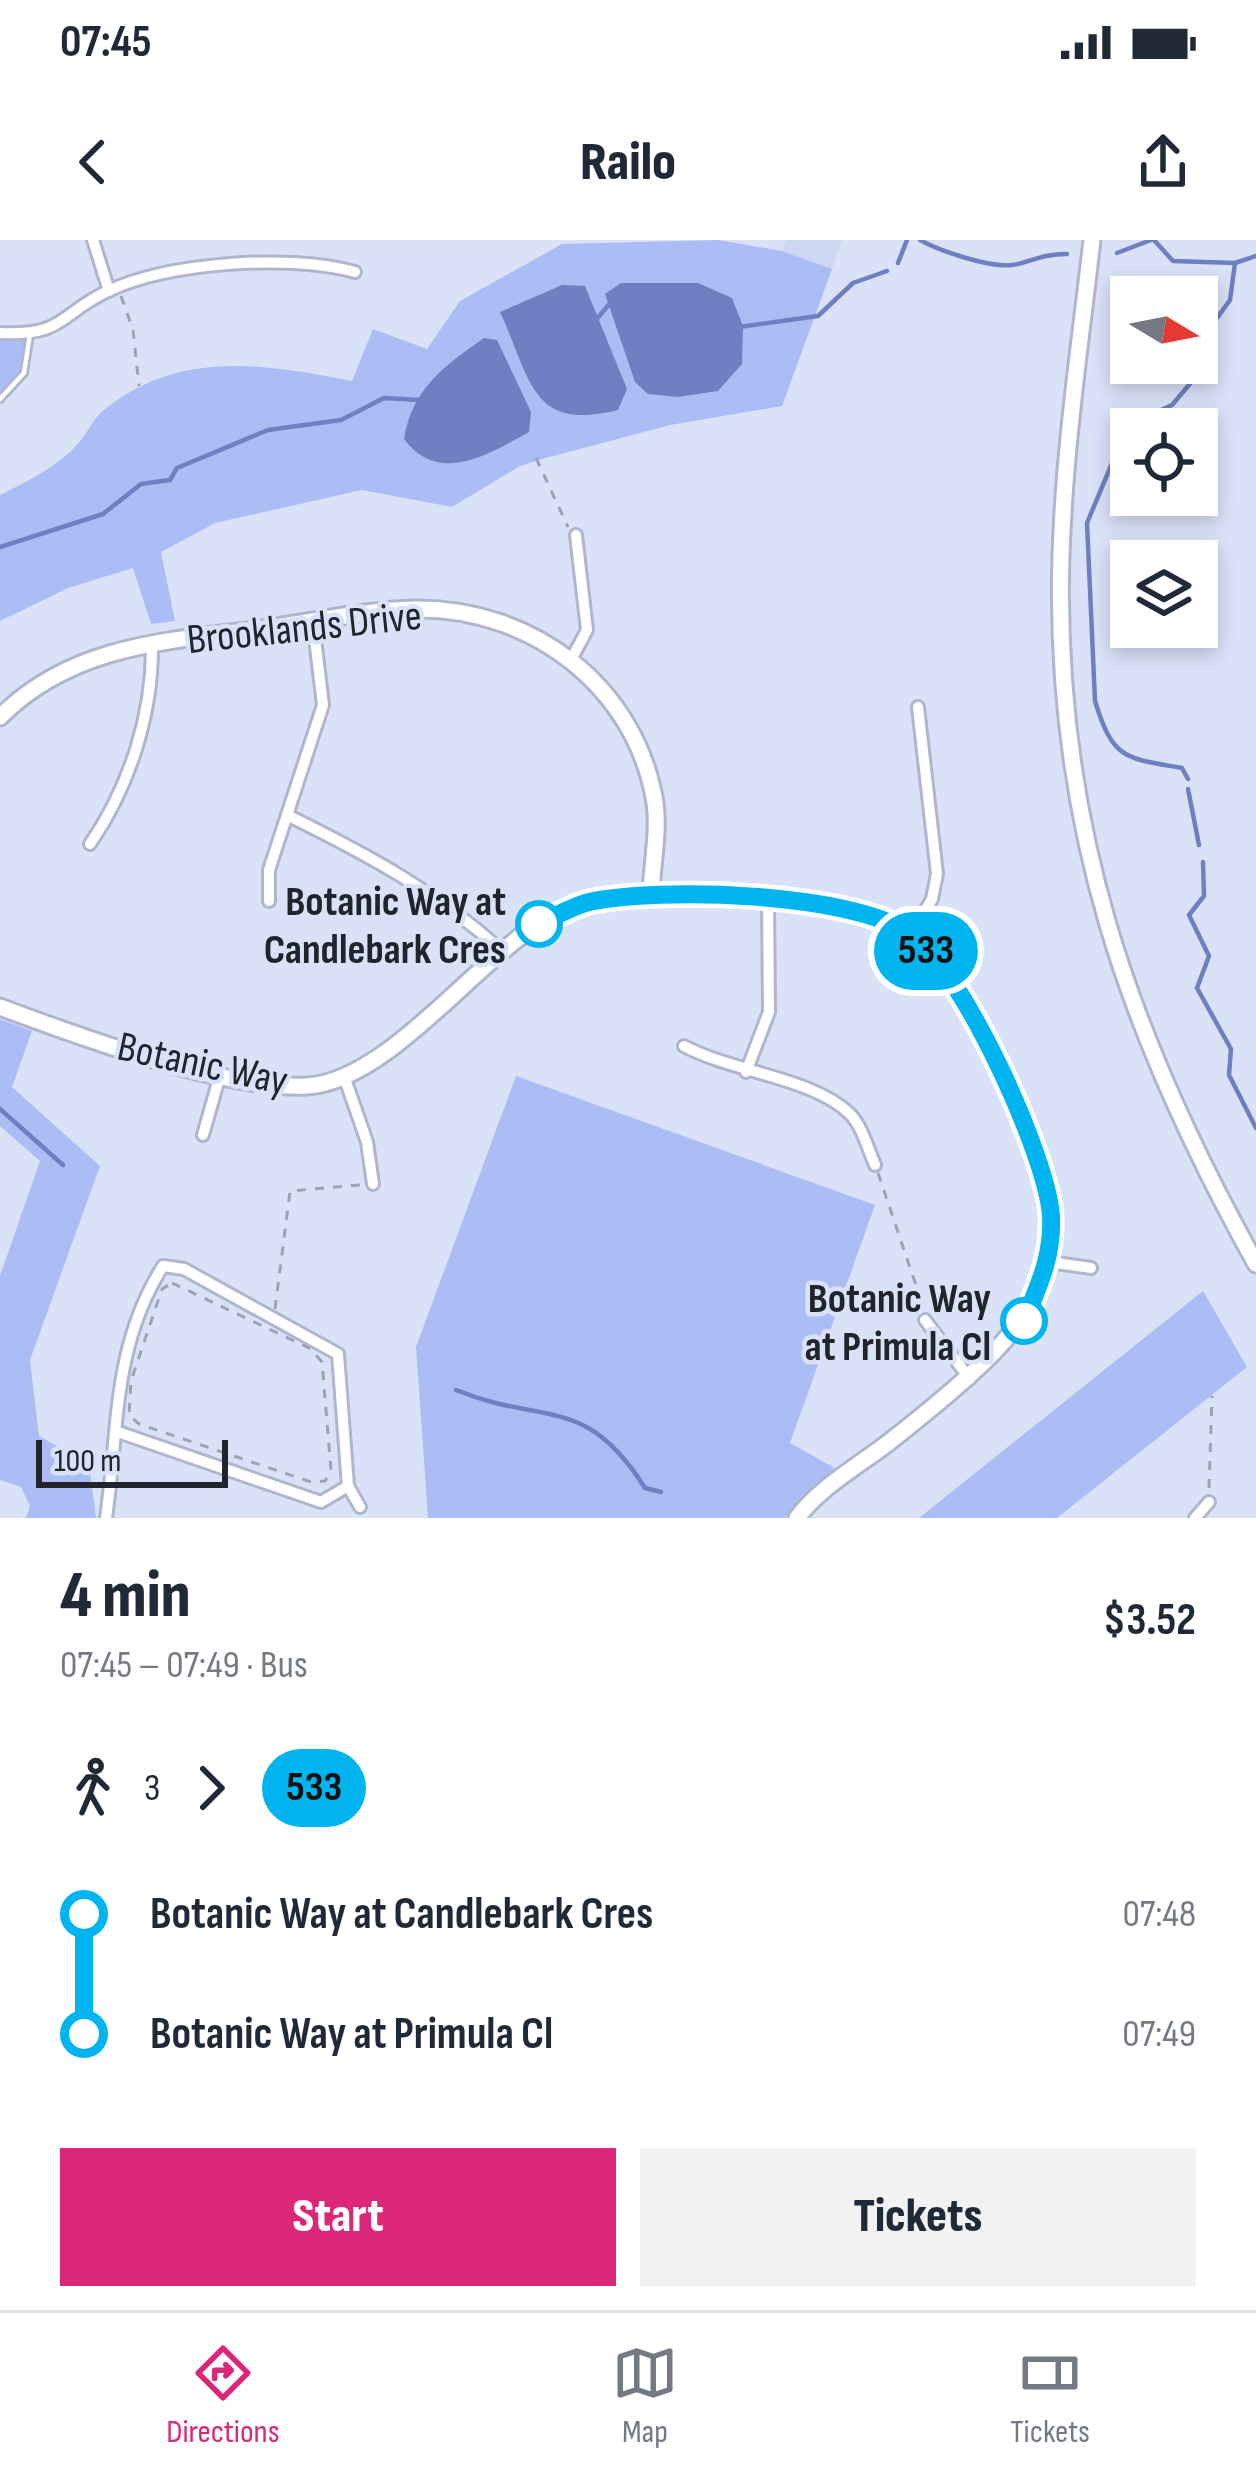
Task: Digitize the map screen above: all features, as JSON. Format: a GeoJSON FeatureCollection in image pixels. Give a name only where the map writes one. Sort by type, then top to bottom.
{"type":"FeatureCollection","features":[{"type":"Feature","properties":{"kind":"street"},"geometry":{"type":"LineString","coordinates":[[93,240],[114,290]]}},
{"type":"Feature","properties":{"kind":"street"},"geometry":{"type":"LineString","coordinates":[[1092,240],[1061,556],[1064,679],[1076,788],[1102,909],[1136,1020],[1191,1145],[1256,1264]]}},
{"type":"Feature","properties":{"kind":"street"},"geometry":{"type":"LineString","coordinates":[[0,333],[30,334],[59,327],[114,290],[177,271],[330,265],[355,272]]}},
{"type":"Feature","properties":{"kind":"street"},"geometry":{"type":"LineString","coordinates":[[572,658],[587,630],[576,536]]}},
{"type":"Feature","properties":{"kind":"street","name":"Brooklands Drive"},"geometry":{"type":"LineString","coordinates":[[0,716],[46,678],[100,653],[415,609],[484,614],[572,658],[605,688],[640,746],[656,806],[651,894]]}},
{"type":"Feature","properties":{"kind":"street"},"geometry":{"type":"LineString","coordinates":[[269,901],[269,870],[323,705],[313,622]]}},
{"type":"Feature","properties":{"kind":"street"},"geometry":{"type":"LineString","coordinates":[[90,844],[110,815],[149,709],[152,643]]}},
{"type":"Feature","properties":{"kind":"street"},"geometry":{"type":"LineString","coordinates":[[911,934],[932,899],[938,874],[918,707]]}},
{"type":"Feature","properties":{"kind":"street"},"geometry":{"type":"LineString","coordinates":[[289,816],[387,864],[451,905],[502,951]]}},
{"type":"Feature","properties":{"kind":"street","name":"Botanic Way"},"geometry":{"type":"LineString","coordinates":[[0,1007],[220,1075],[310,1086],[344,1076],[380,1056],[530,928],[585,902],[651,894],[836,905],[911,934],[951,981],[1027,1128],[1043,1169],[1051,1216],[1049,1262],[1021,1327],[970,1379],[796,1518]]}},
{"type":"Feature","properties":{"kind":"street"},"geometry":{"type":"LineString","coordinates":[[746,1072],[769,1012],[768,899]]}},
{"type":"Feature","properties":{"kind":"street"},"geometry":{"type":"LineString","coordinates":[[684,1046],[833,1100],[854,1118],[875,1165]]}},
{"type":"Feature","properties":{"kind":"street"},"geometry":{"type":"LineString","coordinates":[[203,1135],[220,1075]]}},
{"type":"Feature","properties":{"kind":"street"},"geometry":{"type":"LineString","coordinates":[[344,1076],[367,1142],[373,1184]]}},
{"type":"Feature","properties":{"kind":"street"},"geometry":{"type":"LineString","coordinates":[[1049,1262],[1091,1268]]}},
{"type":"Feature","properties":{"kind":"street"},"geometry":{"type":"LineString","coordinates":[[106,1518],[118,1432],[118,1379],[146,1293],[163,1266],[184,1269],[338,1354],[348,1486],[360,1508]]}},
{"type":"Feature","properties":{"kind":"street"},"geometry":{"type":"LineString","coordinates":[[926,1320],[970,1379]]}},
{"type":"Feature","properties":{"kind":"street"},"geometry":{"type":"LineString","coordinates":[[118,1432],[320,1502],[348,1486]]}},
{"type":"Feature","properties":{"kind":"street"},"geometry":{"type":"LineString","coordinates":[[1195,1518],[1209,1502]]}},
{"type":"Feature","properties":{"kind":"lane"},"geometry":{"type":"LineString","coordinates":[[0,399],[24,373],[30,334]]}},
{"type":"Feature","properties":{"kind":"path"},"geometry":{"type":"LineString","coordinates":[[114,290],[134,330],[140,386]]}},
{"type":"Feature","properties":{"kind":"path"},"geometry":{"type":"LineString","coordinates":[[536,458],[562,522]]}},
{"type":"Feature","properties":{"kind":"path"},"geometry":{"type":"LineString","coordinates":[[875,1165],[926,1320]]}},
{"type":"Feature","properties":{"kind":"path"},"geometry":{"type":"LineString","coordinates":[[274,1316],[290,1192],[373,1184]]}},
{"type":"Feature","properties":{"kind":"path"},"geometry":{"type":"LineString","coordinates":[[172,1283],[311,1349],[322,1362],[331,1471],[325,1481],[311,1482],[139,1424],[129,1415],[131,1381],[162,1289],[172,1283]]}},
{"type":"Feature","properties":{"kind":"path"},"geometry":{"type":"LineString","coordinates":[[1209,1502],[1212,1396]]}},
{"type":"Feature","properties":{"kind":"shaded area"},"geometry":{"type":"Polygon","coordinates":[[[718,240],[782,251],[832,269],[782,406],[670,425],[542,459],[520,466],[452,507],[362,490],[215,523],[161,552],[175,621],[151,624],[133,568],[68,588],[0,621],[0,495],[60,461],[101,413],[134,390],[193,369],[224,366],[352,381],[373,329],[427,349],[460,301],[562,244],[718,240]]]}},
{"type":"Feature","properties":{"kind":"shaded area"},"geometry":{"type":"Polygon","coordinates":[[[786,240],[842,240],[832,269],[782,251],[786,240]]]}},
{"type":"Feature","properties":{"kind":"shaded area"},"geometry":{"type":"Polygon","coordinates":[[[621,283],[698,283],[732,298],[743,326],[742,364],[718,391],[678,397],[648,394],[635,382],[605,294],[621,283]]]}},
{"type":"Feature","properties":{"kind":"shaded area"},"geometry":{"type":"Polygon","coordinates":[[[562,285],[585,286],[627,389],[618,410],[567,413],[551,406],[528,378],[500,312],[562,285]]]}},
{"type":"Feature","properties":{"kind":"shaded area"},"geometry":{"type":"Polygon","coordinates":[[[0,333],[30,334],[24,373],[0,399],[0,333]]]}},
{"type":"Feature","properties":{"kind":"shaded area"},"geometry":{"type":"Polygon","coordinates":[[[484,338],[497,340],[531,412],[529,432],[465,461],[433,461],[404,439],[414,406],[443,369],[484,338]]]}},
{"type":"Feature","properties":{"kind":"shaded area"},"geometry":{"type":"Polygon","coordinates":[[[0,1019],[32,1031],[12,1087],[100,1166],[30,1360],[39,1436],[89,1464],[96,1518],[26,1518],[30,1506],[21,1487],[0,1480],[0,1276],[40,1161],[0,1126],[0,1019]]]}},
{"type":"Feature","properties":{"kind":"shaded area"},"geometry":{"type":"Polygon","coordinates":[[[516,1076],[875,1205],[790,1443],[840,1471],[797,1502],[785,1518],[428,1518],[416,1347],[516,1076]]]}},
{"type":"Feature","properties":{"kind":"shaded area"},"geometry":{"type":"Polygon","coordinates":[[[1203,1291],[1247,1367],[1057,1518],[919,1518],[1203,1291]]]}},
{"type":"Feature","properties":{"kind":"waterway"},"geometry":{"type":"LineString","coordinates":[[898,263],[907,240]]}},
{"type":"Feature","properties":{"kind":"waterway"},"geometry":{"type":"LineString","coordinates":[[920,240],[991,264],[1019,264],[1067,254]]}},
{"type":"Feature","properties":{"kind":"waterway"},"geometry":{"type":"LineString","coordinates":[[1117,253],[1151,240]]}},
{"type":"Feature","properties":{"kind":"waterway"},"geometry":{"type":"LineString","coordinates":[[1154,240],[1173,261],[1235,263],[1256,256]]}},
{"type":"Feature","properties":{"kind":"waterway"},"geometry":{"type":"LineString","coordinates":[[1188,779],[1182,768],[1124,753],[1102,720],[1095,701],[1087,523],[1128,425],[1172,405],[1205,366],[1207,332],[1230,300],[1235,263]]}},
{"type":"Feature","properties":{"kind":"waterway"},"geometry":{"type":"LineString","coordinates":[[739,327],[818,316],[853,283],[887,271]]}},
{"type":"Feature","properties":{"kind":"waterway"},"geometry":{"type":"LineString","coordinates":[[595,321],[611,302]]}},
{"type":"Feature","properties":{"kind":"waterway"},"geometry":{"type":"LineString","coordinates":[[0,547],[103,514],[141,484],[170,480],[177,468],[268,430],[341,420],[384,398],[420,400]]}},
{"type":"Feature","properties":{"kind":"waterway"},"geometry":{"type":"LineString","coordinates":[[1188,789],[1199,845]]}},
{"type":"Feature","properties":{"kind":"waterway"},"geometry":{"type":"LineString","coordinates":[[1203,862],[1204,896],[1189,915],[1209,956],[1197,988],[1231,1049],[1229,1075],[1256,1128]]}},
{"type":"Feature","properties":{"kind":"waterway"},"geometry":{"type":"LineString","coordinates":[[0,1109],[63,1165]]}},
{"type":"Feature","properties":{"kind":"waterway"},"geometry":{"type":"LineString","coordinates":[[456,1390],[582,1425],[603,1438],[645,1488],[661,1492]]}},
{"type":"Feature","properties":{"kind":"bus line","name":"533"},"geometry":{"type":"LineString","coordinates":[[539,924],[585,902],[651,894],[836,905],[911,934],[951,981],[985,1042],[1043,1169],[1051,1216],[1049,1262],[1024,1321]]}},
{"type":"Feature","properties":{"kind":"place","name":"Botanic Way at Candlebark Cres"},"geometry":{"type":"Point","coordinates":[539,924]}},
{"type":"Feature","properties":{"kind":"place","name":"Botanic Way at Primula Cl"},"geometry":{"type":"Point","coordinates":[1024,1321]}}]}
